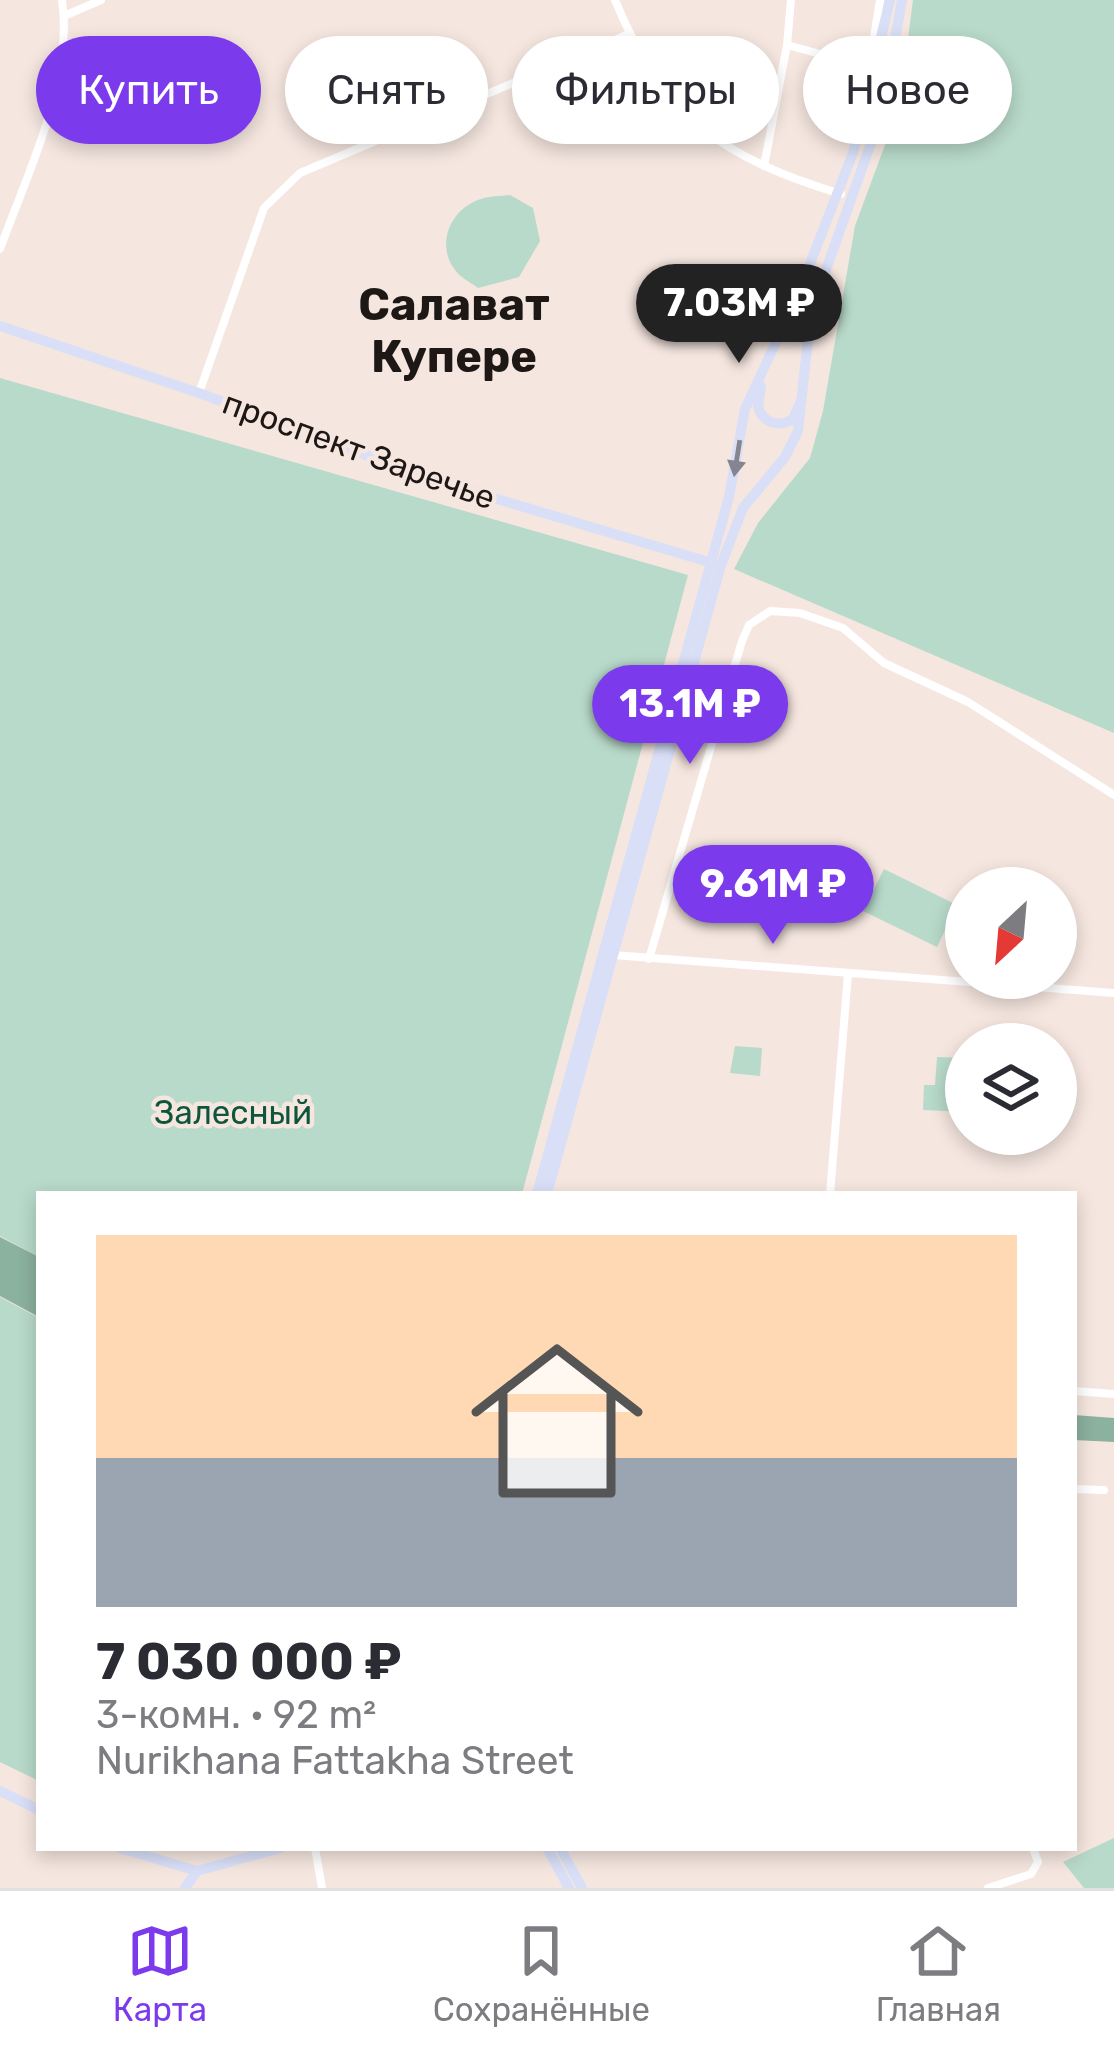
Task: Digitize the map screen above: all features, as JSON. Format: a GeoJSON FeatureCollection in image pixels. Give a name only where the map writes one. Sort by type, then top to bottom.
{"type":"FeatureCollection","features":[{"type":"Feature","properties":{"kind":"street"},"geometry":{"type":"LineString","coordinates":[[0,249],[53,103],[62,0]]}},
{"type":"Feature","properties":{"kind":"street"},"geometry":{"type":"LineString","coordinates":[[64,16],[101,0]]}},
{"type":"Feature","properties":{"kind":"street"},"geometry":{"type":"LineString","coordinates":[[615,0],[650,71],[688,119],[724,147],[854,198]]}},
{"type":"Feature","properties":{"kind":"street"},"geometry":{"type":"LineString","coordinates":[[764,166],[791,0]]}},
{"type":"Feature","properties":{"kind":"street"},"geometry":{"type":"LineString","coordinates":[[787,45],[864,66],[880,0]]}},
{"type":"Feature","properties":{"kind":"street"},"geometry":{"type":"LineString","coordinates":[[548,1191],[714,564],[745,410],[839,194],[890,0]]}},
{"type":"Feature","properties":{"kind":"street"},"geometry":{"type":"LineString","coordinates":[[714,564],[743,508],[793,444],[802,420],[811,311],[854,198],[892,73],[902,0]]}},
{"type":"Feature","properties":{"kind":"street"},"geometry":{"type":"LineString","coordinates":[[199,393],[263,208],[300,173],[629,34]]}},
{"type":"Feature","properties":{"kind":"street","name":"проспект Заречье"},"geometry":{"type":"LineString","coordinates":[[0,326],[433,480],[714,564]]}},
{"type":"Feature","properties":{"kind":"street"},"geometry":{"type":"LineString","coordinates":[[762,372],[758,407],[771,422],[793,419],[803,394]]}},
{"type":"Feature","properties":{"kind":"street"},"geometry":{"type":"LineString","coordinates":[[650,959],[742,641],[749,625],[770,611],[800,613],[843,628],[884,663],[968,703],[1114,794]]}},
{"type":"Feature","properties":{"kind":"street"},"geometry":{"type":"LineString","coordinates":[[608,954],[1114,993]]}},
{"type":"Feature","properties":{"kind":"street"},"geometry":{"type":"LineString","coordinates":[[538,1191],[608,954]]}},
{"type":"Feature","properties":{"kind":"street"},"geometry":{"type":"LineString","coordinates":[[830,1191],[848,974]]}},
{"type":"Feature","properties":{"kind":"street"},"geometry":{"type":"LineString","coordinates":[[1077,1391],[1114,1394]]}},
{"type":"Feature","properties":{"kind":"street"},"geometry":{"type":"LineString","coordinates":[[1077,1489],[1104,1490]]}},
{"type":"Feature","properties":{"kind":"street"},"geometry":{"type":"LineString","coordinates":[[0,1791],[36,1809]]}},
{"type":"Feature","properties":{"kind":"street"},"geometry":{"type":"LineString","coordinates":[[130,1851],[197,1871]]}},
{"type":"Feature","properties":{"kind":"street"},"geometry":{"type":"LineString","coordinates":[[316,1851],[322,1888]]}},
{"type":"Feature","properties":{"kind":"street"},"geometry":{"type":"LineString","coordinates":[[550,1851],[569,1888]]}},
{"type":"Feature","properties":{"kind":"street"},"geometry":{"type":"LineString","coordinates":[[562,1851],[582,1888]]}},
{"type":"Feature","properties":{"kind":"street"},"geometry":{"type":"LineString","coordinates":[[988,1888],[1031,1874],[1036,1852]]}},
{"type":"Feature","properties":{"kind":"street"},"geometry":{"type":"LineString","coordinates":[[185,1888],[197,1871],[240,1855]]}},
{"type":"Feature","properties":{"kind":"green space"},"geometry":{"type":"Polygon","coordinates":[[[913,0],[1114,0],[1114,733],[734,569],[758,523],[810,458],[823,411],[855,226],[885,144],[1012,144],[1012,36],[908,36],[913,0]]]}},
{"type":"Feature","properties":{"kind":"green space"},"geometry":{"type":"Polygon","coordinates":[[[510,195],[533,208],[540,241],[519,277],[478,288],[457,273],[449,260],[449,228],[470,204],[510,195]]]}},
{"type":"Feature","properties":{"kind":"green space","name":"Залесный"},"geometry":{"type":"Polygon","coordinates":[[[0,378],[688,575],[523,1191],[36,1191],[36,1255],[0,1236],[0,378]]]}},
{"type":"Feature","properties":{"kind":"green space"},"geometry":{"type":"Polygon","coordinates":[[[813,869],[845,872],[843,890],[811,887],[813,869]]]}},
{"type":"Feature","properties":{"kind":"green space"},"geometry":{"type":"Polygon","coordinates":[[[884,869],[945,899],[945,930],[937,947],[863,911],[884,869]]]}},
{"type":"Feature","properties":{"kind":"green space"},"geometry":{"type":"Polygon","coordinates":[[[735,1046],[762,1048],[760,1076],[730,1073],[735,1046]]]}},
{"type":"Feature","properties":{"kind":"green space"},"geometry":{"type":"Polygon","coordinates":[[[937,1057],[945,1057],[945,1111],[923,1110],[924,1085],[935,1085],[937,1057]]]}},
{"type":"Feature","properties":{"kind":"green space"},"geometry":{"type":"Polygon","coordinates":[[[0,1237],[36,1255],[36,1315],[0,1296],[0,1237]]]}},
{"type":"Feature","properties":{"kind":"green space"},"geometry":{"type":"Polygon","coordinates":[[[0,1297],[36,1316],[36,1780],[0,1762],[0,1297]]]}},
{"type":"Feature","properties":{"kind":"green space"},"geometry":{"type":"Polygon","coordinates":[[[1077,1415],[1114,1418],[1114,1442],[1077,1440],[1077,1415]]]}},
{"type":"Feature","properties":{"kind":"green space"},"geometry":{"type":"Polygon","coordinates":[[[1114,1838],[1114,1888],[1084,1888],[1063,1862],[1114,1838]]]}},
{"type":"Feature","properties":{"kind":"district","name":"Салават Купере"},"geometry":{"type":"Point","coordinates":[454,330]}}]}
